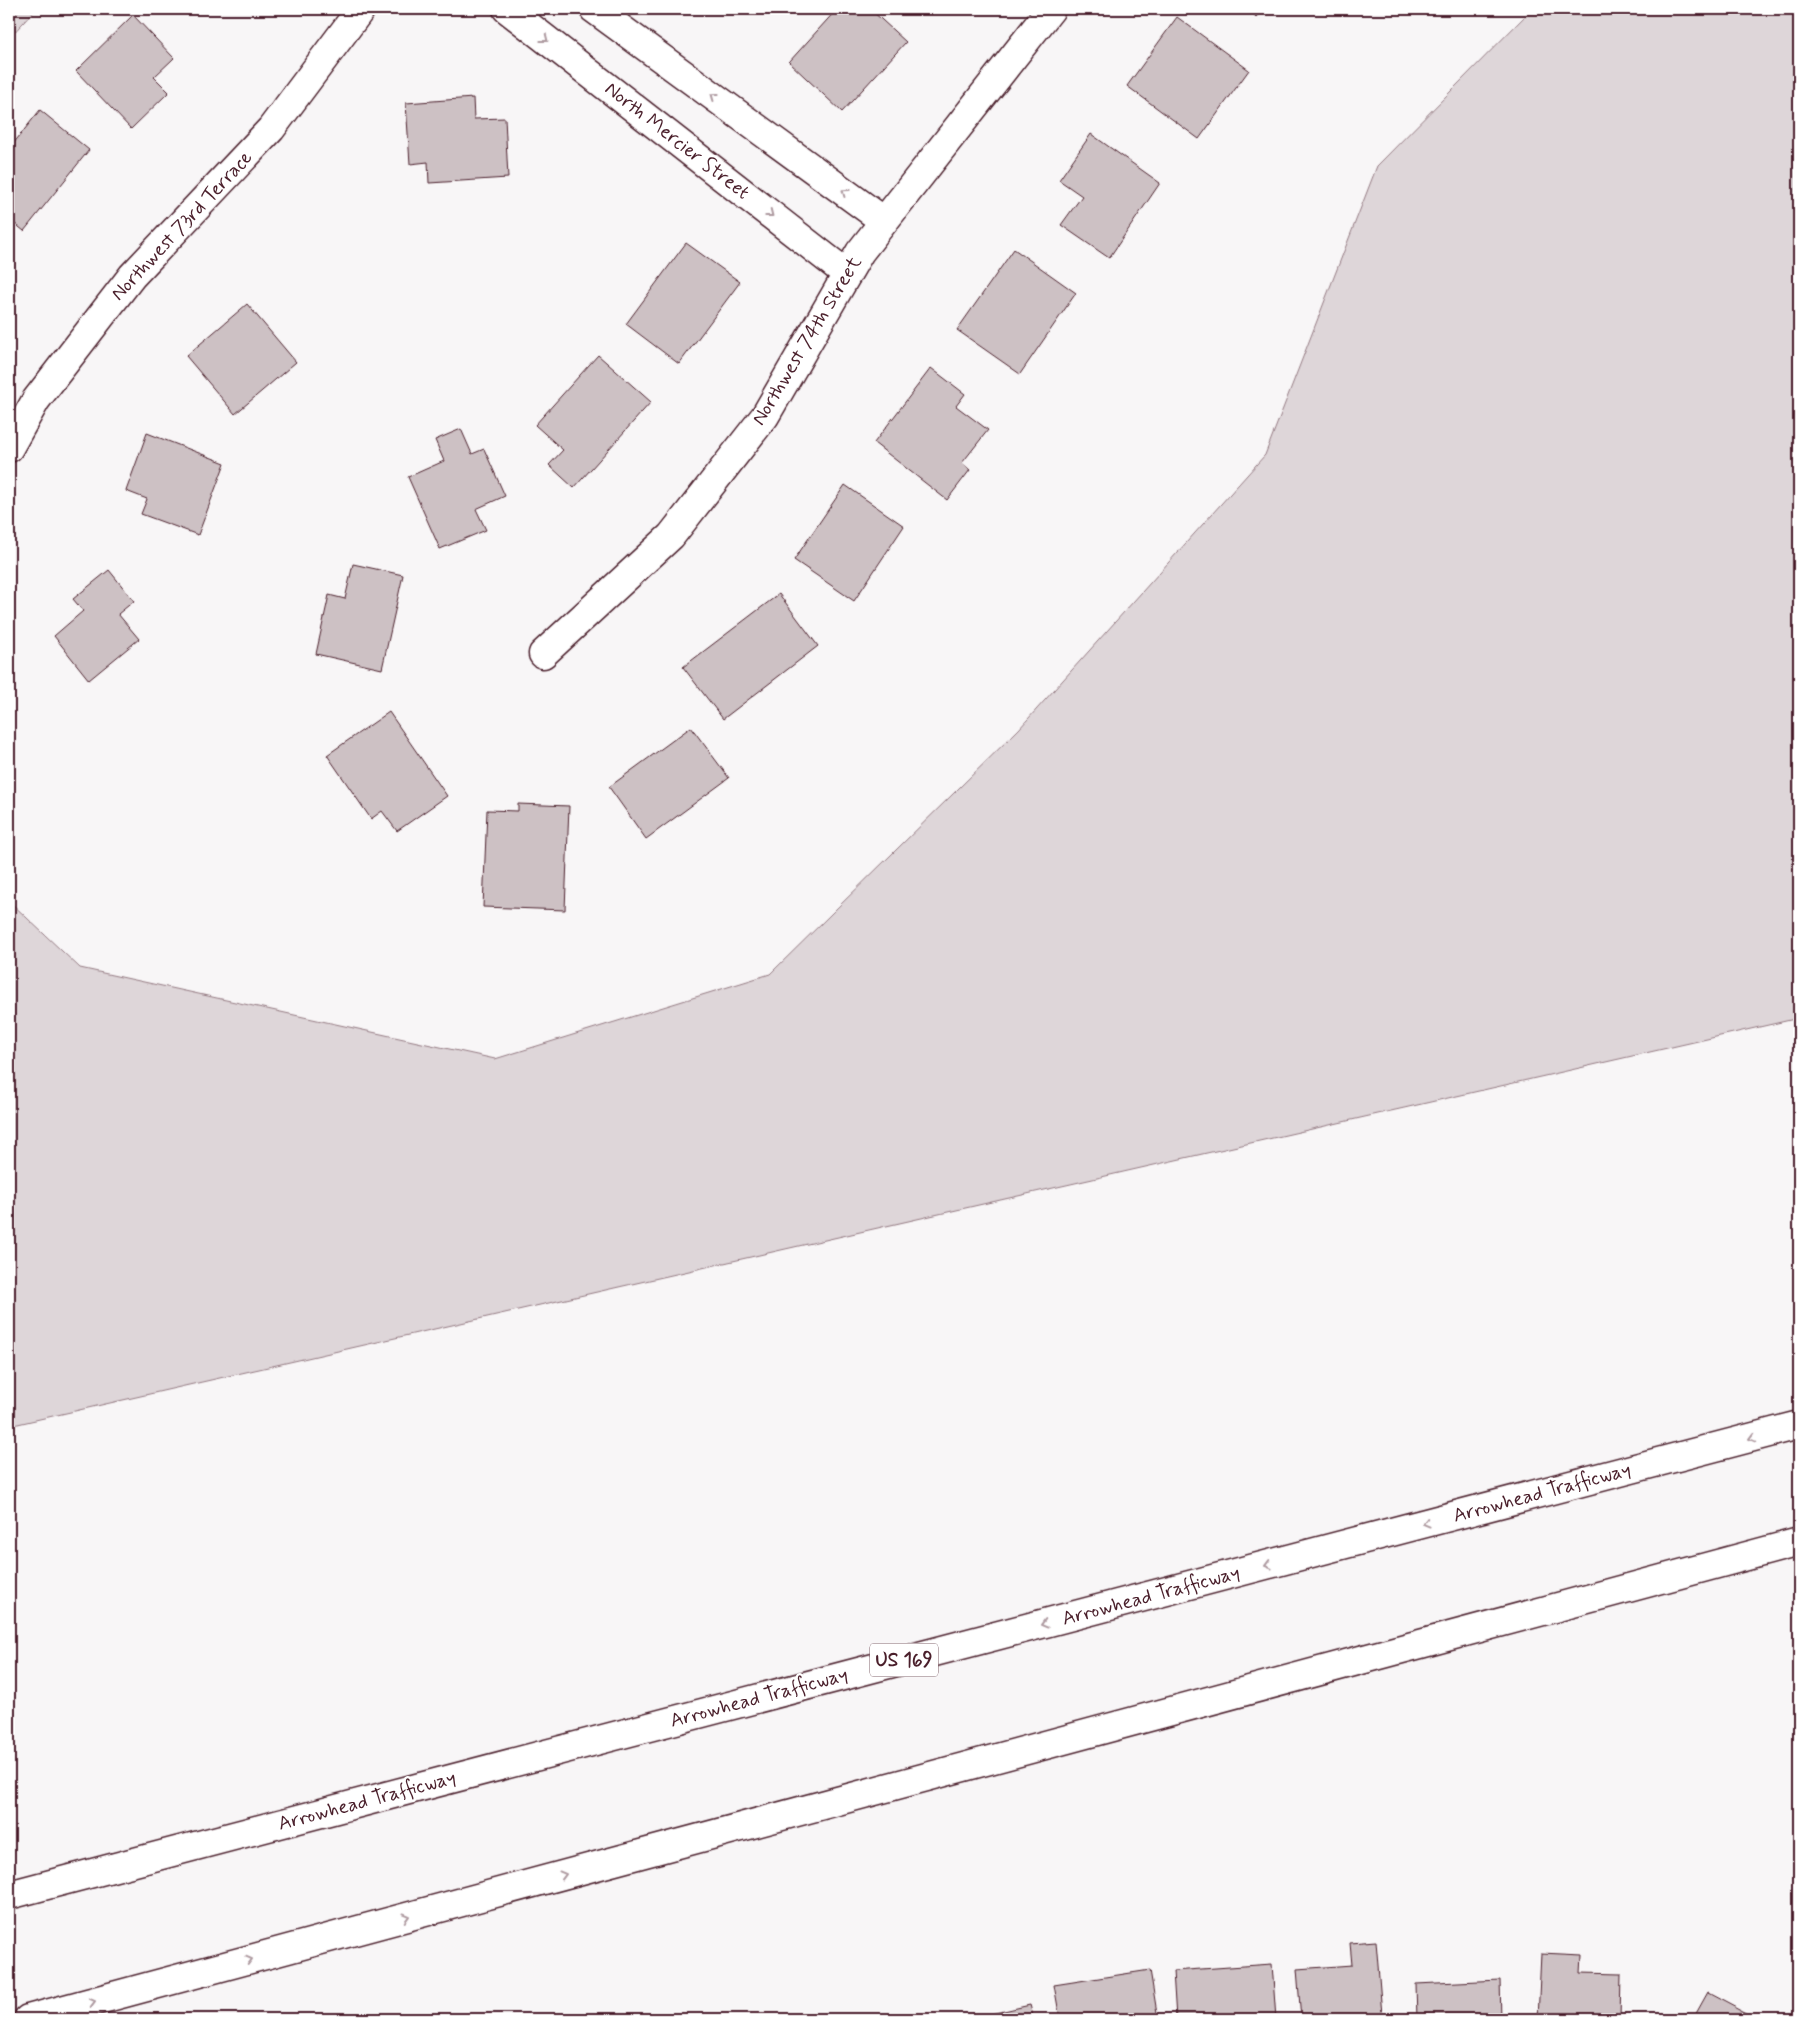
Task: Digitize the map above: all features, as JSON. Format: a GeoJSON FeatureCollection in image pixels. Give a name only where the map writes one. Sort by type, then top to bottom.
{"type":"FeatureCollection","features":[{"type":"Feature","properties":{"kind":"main road","name":"Northwest 73rd Terrace"},"geometry":{"type":"LineString","coordinates":[[9,448],[36,400],[132,276],[271,129],[361,9]]}},
{"type":"Feature","properties":{"kind":"main road","name":"North Mercier Street"},"geometry":{"type":"LineString","coordinates":[[507,9],[847,274]]}},
{"type":"Feature","properties":{"kind":"main road"},"geometry":{"type":"LineString","coordinates":[[594,9],[884,221]]}},
{"type":"Feature","properties":{"kind":"main road","name":"Northwest 74th Street"},"geometry":{"type":"LineString","coordinates":[[543,654],[671,536],[765,416],[860,252],[1051,9]]}},
{"type":"Feature","properties":{"kind":"main road","name":"Arrowhead Trafficway"},"geometry":{"type":"LineString","coordinates":[[9,1895],[1799,1425]]}},
{"type":"Feature","properties":{"kind":"main road"},"geometry":{"type":"LineString","coordinates":[[28,2019],[1799,1542]]}},
{"type":"Feature","properties":{"kind":"shaded area"},"geometry":{"type":"Polygon","coordinates":[[[9,9],[36,9],[9,38],[9,9]]]}},
{"type":"Feature","properties":{"kind":"shaded area"},"geometry":{"type":"Polygon","coordinates":[[[1532,9],[1799,9],[1799,1018],[9,1426],[9,901],[80,968],[495,1059],[770,974],[1019,729],[1265,455],[1377,166],[1532,9]]]}},
{"type":"Feature","properties":{"kind":"building"},"geometry":{"type":"Polygon","coordinates":[[[837,9],[870,9],[906,42],[842,112],[789,62],[837,9]]]}},
{"type":"Feature","properties":{"kind":"building"},"geometry":{"type":"Polygon","coordinates":[[[1248,9],[1264,9],[1256,17],[1248,9]]]}},
{"type":"Feature","properties":{"kind":"building"},"geometry":{"type":"Polygon","coordinates":[[[133,15],[174,58],[154,77],[169,92],[131,129],[76,71],[133,15]]]}},
{"type":"Feature","properties":{"kind":"building"},"geometry":{"type":"Polygon","coordinates":[[[1177,17],[1249,70],[1199,139],[1127,86],[1177,17]]]}},
{"type":"Feature","properties":{"kind":"building"},"geometry":{"type":"Polygon","coordinates":[[[473,98],[474,119],[505,118],[508,178],[429,183],[428,162],[410,164],[406,103],[473,98]]]}},
{"type":"Feature","properties":{"kind":"building"},"geometry":{"type":"Polygon","coordinates":[[[40,110],[89,150],[24,231],[9,219],[9,149],[40,110]]]}},
{"type":"Feature","properties":{"kind":"building"},"geometry":{"type":"Polygon","coordinates":[[[1091,134],[1160,183],[1109,258],[1061,225],[1082,196],[1059,180],[1091,134]]]}},
{"type":"Feature","properties":{"kind":"building"},"geometry":{"type":"Polygon","coordinates":[[[686,243],[740,282],[679,364],[626,324],[686,243]]]}},
{"type":"Feature","properties":{"kind":"building"},"geometry":{"type":"Polygon","coordinates":[[[1014,249],[1076,293],[1020,374],[957,330],[1014,249]]]}},
{"type":"Feature","properties":{"kind":"building"},"geometry":{"type":"Polygon","coordinates":[[[247,304],[296,362],[235,414],[186,356],[247,304]]]}},
{"type":"Feature","properties":{"kind":"building"},"geometry":{"type":"Polygon","coordinates":[[[598,355],[651,402],[574,488],[549,465],[563,450],[535,425],[598,355]]]}},
{"type":"Feature","properties":{"kind":"building"},"geometry":{"type":"Polygon","coordinates":[[[931,368],[965,394],[956,406],[988,430],[962,463],[970,470],[947,500],[874,443],[931,368]]]}},
{"type":"Feature","properties":{"kind":"building"},"geometry":{"type":"Polygon","coordinates":[[[461,429],[472,454],[484,449],[505,496],[476,509],[486,530],[440,549],[408,477],[444,461],[435,440],[461,429]]]}},
{"type":"Feature","properties":{"kind":"building"},"geometry":{"type":"Polygon","coordinates":[[[147,433],[225,463],[198,535],[141,514],[147,499],[126,491],[147,433]]]}},
{"type":"Feature","properties":{"kind":"building"},"geometry":{"type":"Polygon","coordinates":[[[845,485],[904,526],[854,601],[794,560],[845,485]]]}},
{"type":"Feature","properties":{"kind":"building"},"geometry":{"type":"Polygon","coordinates":[[[353,564],[403,575],[382,669],[316,654],[329,595],[345,599],[353,564]]]}},
{"type":"Feature","properties":{"kind":"building"},"geometry":{"type":"Polygon","coordinates":[[[109,570],[134,601],[118,614],[139,639],[89,680],[54,636],[83,611],[73,599],[109,570]]]}},
{"type":"Feature","properties":{"kind":"building"},"geometry":{"type":"Polygon","coordinates":[[[779,594],[818,646],[723,719],[683,667],[779,594]]]}},
{"type":"Feature","properties":{"kind":"building"},"geometry":{"type":"Polygon","coordinates":[[[389,712],[447,796],[397,831],[382,811],[371,819],[327,755],[389,712]]]}},
{"type":"Feature","properties":{"kind":"building"},"geometry":{"type":"Polygon","coordinates":[[[691,727],[729,778],[646,839],[609,787],[691,727]]]}},
{"type":"Feature","properties":{"kind":"building"},"geometry":{"type":"Polygon","coordinates":[[[518,804],[569,806],[565,910],[483,907],[487,810],[518,811],[518,804]]]}},
{"type":"Feature","properties":{"kind":"building"},"geometry":{"type":"Polygon","coordinates":[[[1376,1941],[1382,2014],[1355,2016],[1355,2019],[1301,2019],[1297,1969],[1352,1965],[1350,1943],[1376,1941]]]}},
{"type":"Feature","properties":{"kind":"building"},"geometry":{"type":"Polygon","coordinates":[[[1541,1953],[1582,1955],[1581,1973],[1621,1974],[1620,2019],[1538,2019],[1541,1953]]]}},
{"type":"Feature","properties":{"kind":"building"},"geometry":{"type":"Polygon","coordinates":[[[1272,1964],[1276,2019],[1176,2019],[1173,1971],[1272,1964]]]}},
{"type":"Feature","properties":{"kind":"building"},"geometry":{"type":"Polygon","coordinates":[[[1150,1970],[1158,2019],[1060,2019],[1054,1985],[1150,1970]]]}},
{"type":"Feature","properties":{"kind":"building"},"geometry":{"type":"Polygon","coordinates":[[[1500,1980],[1501,2019],[1417,2019],[1416,1984],[1500,1980]]]}},
{"type":"Feature","properties":{"kind":"building"},"geometry":{"type":"Polygon","coordinates":[[[1708,1992],[1759,2019],[1693,2019],[1708,1992]]]}},
{"type":"Feature","properties":{"kind":"building"},"geometry":{"type":"Polygon","coordinates":[[[1030,2005],[1034,2019],[969,2019],[1030,2005]]]}}]}
